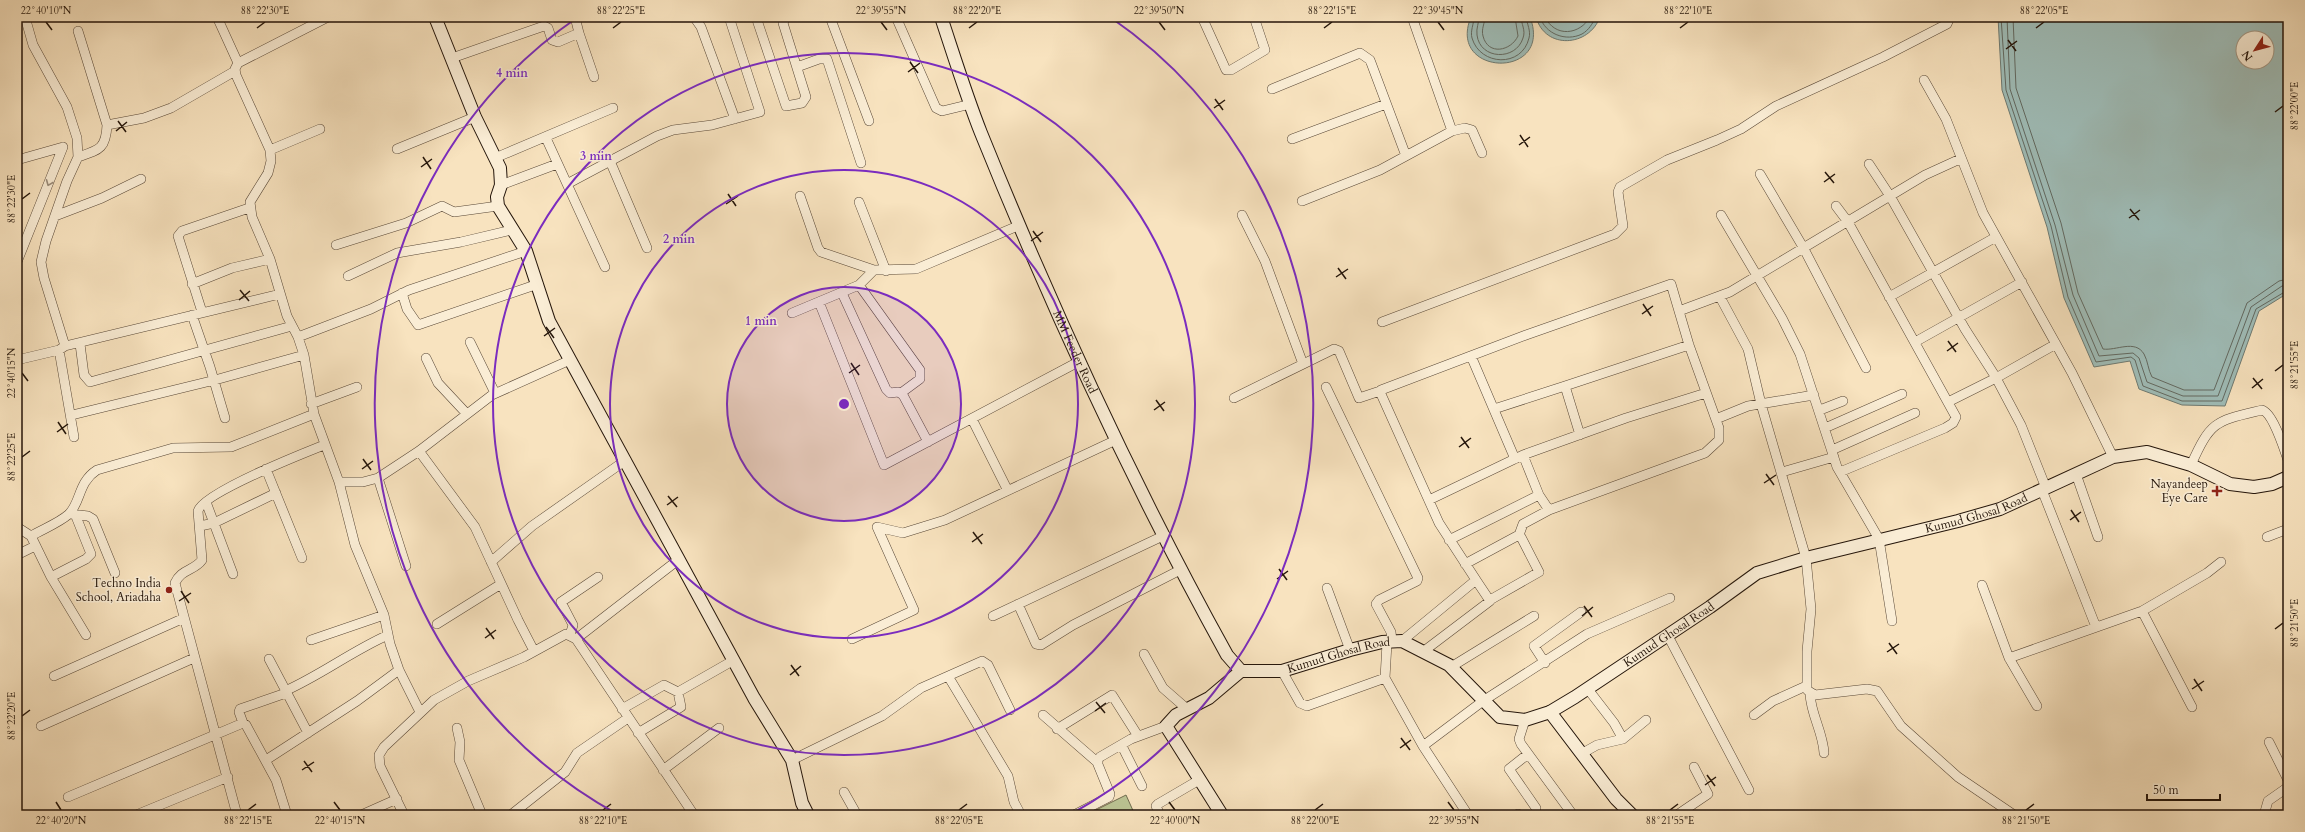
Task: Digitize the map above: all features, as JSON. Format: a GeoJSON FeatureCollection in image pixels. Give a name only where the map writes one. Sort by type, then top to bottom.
{"type":"FeatureCollection","features":[{"type":"Feature","properties":{"kind":"street"},"geometry":{"type":"LineString","coordinates":[[25,17],[33,44],[74,123],[77,138],[78,157],[66,181],[46,241],[41,262],[62,348],[74,438]]}},
{"type":"Feature","properties":{"kind":"street"},"geometry":{"type":"LineString","coordinates":[[217,17],[270,150],[271,161],[268,173],[253,195],[250,208],[270,259],[280,294],[292,326],[298,336],[304,355],[314,414],[324,445],[339,482],[355,545],[384,615],[388,635],[399,670],[420,712]]}},
{"type":"Feature","properties":{"kind":"street"},"geometry":{"type":"LineString","coordinates":[[107,125],[144,118],[171,108],[237,67],[328,17]]}},
{"type":"Feature","properties":{"kind":"street"},"geometry":{"type":"LineString","coordinates":[[435,17],[475,117],[500,168],[501,185],[497,197],[498,206],[526,251],[549,321],[626,460],[678,560],[754,698],[792,760],[802,804],[808,815]]}},
{"type":"Feature","properties":{"kind":"street"},"geometry":{"type":"LineString","coordinates":[[575,17],[594,77]]}},
{"type":"Feature","properties":{"kind":"street"},"geometry":{"type":"LineString","coordinates":[[694,17],[701,27],[734,119]]}},
{"type":"Feature","properties":{"kind":"street"},"geometry":{"type":"LineString","coordinates":[[567,184],[657,136],[673,130],[712,125],[760,112],[729,17]]}},
{"type":"Feature","properties":{"kind":"street"},"geometry":{"type":"LineString","coordinates":[[756,17],[786,106],[802,103],[805,100],[797,67],[783,23],[786,17]]}},
{"type":"Feature","properties":{"kind":"street"},"geometry":{"type":"LineString","coordinates":[[830,17],[869,121]]}},
{"type":"Feature","properties":{"kind":"street"},"geometry":{"type":"LineString","coordinates":[[896,17],[936,108],[942,112],[971,104]]}},
{"type":"Feature","properties":{"kind":"street","name":"MM Feeder Road"},"geometry":{"type":"LineString","coordinates":[[941,17],[971,104],[1020,225],[1116,440],[1182,569],[1228,654],[1241,671]]}},
{"type":"Feature","properties":{"kind":"street"},"geometry":{"type":"LineString","coordinates":[[1202,17],[1226,70],[1231,70],[1265,50],[1254,17]]}},
{"type":"Feature","properties":{"kind":"street"},"geometry":{"type":"LineString","coordinates":[[1412,17],[1452,131]]}},
{"type":"Feature","properties":{"kind":"street"},"geometry":{"type":"LineString","coordinates":[[1382,322],[1615,234],[1623,226],[1618,192],[1620,187],[1667,160],[1717,140],[1741,128],[1776,106],[1883,57],[1947,24],[1950,17]]}},
{"type":"Feature","properties":{"kind":"street"},"geometry":{"type":"LineString","coordinates":[[452,58],[544,26],[548,28],[552,40],[556,42],[579,33]]}},
{"type":"Feature","properties":{"kind":"street"},"geometry":{"type":"LineString","coordinates":[[78,31],[107,125],[106,140],[102,146],[78,157]]}},
{"type":"Feature","properties":{"kind":"street"},"geometry":{"type":"LineString","coordinates":[[1272,89],[1360,53],[1370,60],[1406,156]]}},
{"type":"Feature","properties":{"kind":"street"},"geometry":{"type":"LineString","coordinates":[[797,67],[818,59],[826,59],[861,163]]}},
{"type":"Feature","properties":{"kind":"street"},"geometry":{"type":"LineString","coordinates":[[1924,80],[1946,119],[1960,158],[1996,237],[2056,344],[2113,457]]}},
{"type":"Feature","properties":{"kind":"street"},"geometry":{"type":"LineString","coordinates":[[1292,139],[1386,104]]}},
{"type":"Feature","properties":{"kind":"street"},"geometry":{"type":"LineString","coordinates":[[495,158],[546,138],[614,108]]}},
{"type":"Feature","properties":{"kind":"street"},"geometry":{"type":"LineString","coordinates":[[397,149],[475,117]]}},
{"type":"Feature","properties":{"kind":"street"},"geometry":{"type":"LineString","coordinates":[[1302,201],[1380,170],[1452,131],[1466,128],[1472,130],[1482,153]]}},
{"type":"Feature","properties":{"kind":"street"},"geometry":{"type":"LineString","coordinates":[[270,150],[320,129]]}},
{"type":"Feature","properties":{"kind":"street"},"geometry":{"type":"LineString","coordinates":[[546,138],[605,267]]}},
{"type":"Feature","properties":{"kind":"street"},"geometry":{"type":"LineString","coordinates":[[17,160],[63,147],[17,262]]}},
{"type":"Feature","properties":{"kind":"street"},"geometry":{"type":"LineString","coordinates":[[1679,310],[1720,297],[1758,277],[1803,247],[1848,222],[1925,175],[1960,158]]}},
{"type":"Feature","properties":{"kind":"street"},"geometry":{"type":"LineString","coordinates":[[610,161],[647,248]]}},
{"type":"Feature","properties":{"kind":"street"},"geometry":{"type":"LineString","coordinates":[[501,185],[557,164]]}},
{"type":"Feature","properties":{"kind":"street"},"geometry":{"type":"LineString","coordinates":[[1868,164],[1890,196],[1934,271],[1959,318],[1996,378],[2021,425],[2096,627]]}},
{"type":"Feature","properties":{"kind":"street"},"geometry":{"type":"LineString","coordinates":[[1760,174],[1803,247],[1866,368]]}},
{"type":"Feature","properties":{"kind":"street"},"geometry":{"type":"LineString","coordinates":[[55,216],[102,198],[141,179]]}},
{"type":"Feature","properties":{"kind":"street"},"geometry":{"type":"LineString","coordinates":[[800,196],[818,248],[822,252],[874,270],[916,270],[1020,225]]}},
{"type":"Feature","properties":{"kind":"street"},"geometry":{"type":"LineString","coordinates":[[859,202],[886,271]]}},
{"type":"Feature","properties":{"kind":"street"},"geometry":{"type":"LineString","coordinates":[[336,245],[406,222],[442,206],[454,212],[498,206]]}},
{"type":"Feature","properties":{"kind":"street"},"geometry":{"type":"LineString","coordinates":[[1836,206],[1848,222],[1956,417],[1953,423],[1840,472]]}},
{"type":"Feature","properties":{"kind":"street"},"geometry":{"type":"LineString","coordinates":[[202,312],[178,239],[179,233],[250,208]]}},
{"type":"Feature","properties":{"kind":"street"},"geometry":{"type":"LineString","coordinates":[[1242,215],[1266,261],[1303,364]]}},
{"type":"Feature","properties":{"kind":"street"},"geometry":{"type":"LineString","coordinates":[[1721,215],[1758,277],[1800,354],[1840,472],[1878,539],[1892,621]]}},
{"type":"Feature","properties":{"kind":"street"},"geometry":{"type":"LineString","coordinates":[[348,276],[397,253],[461,242],[512,230]]}},
{"type":"Feature","properties":{"kind":"street"},"geometry":{"type":"LineString","coordinates":[[1889,297],[1996,237]]}},
{"type":"Feature","properties":{"kind":"street"},"geometry":{"type":"LineString","coordinates":[[298,336],[371,309],[402,293],[526,251]]}},
{"type":"Feature","properties":{"kind":"street"},"geometry":{"type":"LineString","coordinates":[[192,284],[232,268],[270,259]]}},
{"type":"Feature","properties":{"kind":"street"},"geometry":{"type":"LineString","coordinates":[[792,313],[859,285],[874,270]]}},
{"type":"Feature","properties":{"kind":"street"},"geometry":{"type":"LineString","coordinates":[[1915,342],[2022,282]]}},
{"type":"Feature","properties":{"kind":"street"},"geometry":{"type":"LineString","coordinates":[[402,293],[407,309],[418,325],[538,284]]}},
{"type":"Feature","properties":{"kind":"street"},"geometry":{"type":"LineString","coordinates":[[1234,398],[1336,349],[1359,398],[1669,284],[1674,289],[1690,345],[1719,428],[1719,440],[1705,453],[1549,510],[1523,524],[1519,536],[1465,564]]}},
{"type":"Feature","properties":{"kind":"street"},"geometry":{"type":"LineString","coordinates":[[842,293],[886,390],[890,393],[901,393],[920,379],[920,370],[859,285]]}},
{"type":"Feature","properties":{"kind":"street"},"geometry":{"type":"LineString","coordinates":[[17,360],[202,312],[280,294]]}},
{"type":"Feature","properties":{"kind":"street"},"geometry":{"type":"LineString","coordinates":[[1720,297],[1748,349],[1761,404],[1806,558],[1810,609],[1808,690],[1812,711],[1823,739],[1824,753]]}},
{"type":"Feature","properties":{"kind":"street"},"geometry":{"type":"LineString","coordinates":[[819,302],[882,462],[887,464],[972,420],[1080,361]]}},
{"type":"Feature","properties":{"kind":"street"},"geometry":{"type":"LineString","coordinates":[[192,315],[215,380],[225,418]]}},
{"type":"Feature","properties":{"kind":"street"},"geometry":{"type":"LineString","coordinates":[[80,344],[84,376],[90,382],[292,326]]}},
{"type":"Feature","properties":{"kind":"street"},"geometry":{"type":"LineString","coordinates":[[470,342],[495,393]]}},
{"type":"Feature","properties":{"kind":"street"},"geometry":{"type":"LineString","coordinates":[[1948,402],[1996,378],[2056,344]]}},
{"type":"Feature","properties":{"kind":"street"},"geometry":{"type":"LineString","coordinates":[[1494,408],[1690,345]]}},
{"type":"Feature","properties":{"kind":"street"},"geometry":{"type":"LineString","coordinates":[[72,415],[215,380],[304,355]]}},
{"type":"Feature","properties":{"kind":"street"},"geometry":{"type":"LineString","coordinates":[[1471,356],[1494,408],[1539,495],[1549,510]]}},
{"type":"Feature","properties":{"kind":"street"},"geometry":{"type":"LineString","coordinates":[[426,358],[438,383],[466,413]]}},
{"type":"Feature","properties":{"kind":"street"},"geometry":{"type":"LineString","coordinates":[[339,482],[363,482],[378,478],[419,451],[466,413],[495,393],[570,360]]}},
{"type":"Feature","properties":{"kind":"street"},"geometry":{"type":"LineString","coordinates":[[1565,386],[1580,435]]}},
{"type":"Feature","properties":{"kind":"street"},"geometry":{"type":"LineString","coordinates":[[312,404],[357,387]]}},
{"type":"Feature","properties":{"kind":"street"},"geometry":{"type":"LineString","coordinates":[[1326,387],[1418,578],[1376,603],[1376,606],[1397,641]]}},
{"type":"Feature","properties":{"kind":"street"},"geometry":{"type":"LineString","coordinates":[[1380,391],[1429,500],[1449,540],[1490,600]]}},
{"type":"Feature","properties":{"kind":"street"},"geometry":{"type":"LineString","coordinates":[[901,393],[928,442]]}},
{"type":"Feature","properties":{"kind":"street"},"geometry":{"type":"LineString","coordinates":[[1429,500],[1519,457],[1580,435],[1706,394]]}},
{"type":"Feature","properties":{"kind":"street"},"geometry":{"type":"LineString","coordinates":[[1825,428],[1902,394]]}},
{"type":"Feature","properties":{"kind":"street"},"geometry":{"type":"LineString","coordinates":[[1716,419],[1748,406],[1814,395]]}},
{"type":"Feature","properties":{"kind":"street"},"geometry":{"type":"LineString","coordinates":[[1820,410],[1843,401]]}},
{"type":"Feature","properties":{"kind":"street"},"geometry":{"type":"LineString","coordinates":[[2191,465],[2203,438],[2220,421],[2262,410],[2271,417],[2288,460]]}},
{"type":"Feature","properties":{"kind":"street"},"geometry":{"type":"LineString","coordinates":[[1782,472],[1833,453],[1915,413]]}},
{"type":"Feature","properties":{"kind":"street"},"geometry":{"type":"LineString","coordinates":[[51,577],[86,559],[91,554],[72,514],[86,479],[97,470],[173,448],[230,447],[314,414]]}},
{"type":"Feature","properties":{"kind":"street"},"geometry":{"type":"LineString","coordinates":[[972,420],[1008,489]]}},
{"type":"Feature","properties":{"kind":"street"},"geometry":{"type":"LineString","coordinates":[[852,639],[914,610],[877,527],[903,533],[945,520],[1008,489],[1116,440]]}},
{"type":"Feature","properties":{"kind":"street"},"geometry":{"type":"LineString","coordinates":[[237,815],[175,583],[180,574],[197,566],[202,560],[198,509],[206,502],[266,469],[324,445]]}},
{"type":"Feature","properties":{"kind":"street"},"geometry":{"type":"LineString","coordinates":[[419,451],[475,527],[534,651]]}},
{"type":"Feature","properties":{"kind":"street","name":"Kumud Ghosal Road"},"geometry":{"type":"LineString","coordinates":[[1241,671],[1282,672],[1350,650],[1397,641],[1424,651],[1451,667],[1500,717],[1525,720],[1550,712],[1710,607],[1757,572],[1878,539],[1958,521],[2000,509],[2113,457],[2146,452],[2191,465],[2230,484],[2254,487],[2272,484],[2288,477]]}},
{"type":"Feature","properties":{"kind":"street"},"geometry":{"type":"LineString","coordinates":[[492,562],[532,526],[626,460]]}},
{"type":"Feature","properties":{"kind":"street"},"geometry":{"type":"LineString","coordinates":[[266,469],[302,558]]}},
{"type":"Feature","properties":{"kind":"street"},"geometry":{"type":"LineString","coordinates":[[2076,474],[2098,537]]}},
{"type":"Feature","properties":{"kind":"street"},"geometry":{"type":"LineString","coordinates":[[378,478],[406,566]]}},
{"type":"Feature","properties":{"kind":"street"},"geometry":{"type":"LineString","coordinates":[[200,526],[214,523],[276,493]]}},
{"type":"Feature","properties":{"kind":"street"},"geometry":{"type":"LineString","coordinates":[[1449,540],[1539,495]]}},
{"type":"Feature","properties":{"kind":"street"},"geometry":{"type":"LineString","coordinates":[[206,502],[233,574]]}},
{"type":"Feature","properties":{"kind":"street"},"geometry":{"type":"LineString","coordinates":[[31,536],[72,514],[88,516],[92,519],[115,573]]}},
{"type":"Feature","properties":{"kind":"street"},"geometry":{"type":"LineString","coordinates":[[17,527],[31,536],[51,577],[86,634]]}},
{"type":"Feature","properties":{"kind":"street"},"geometry":{"type":"LineString","coordinates":[[2267,537],[2288,529]]}},
{"type":"Feature","properties":{"kind":"street"},"geometry":{"type":"LineString","coordinates":[[993,616],[1165,535]]}},
{"type":"Feature","properties":{"kind":"street"},"geometry":{"type":"LineString","coordinates":[[1424,651],[1490,600],[1539,572],[1519,536]]}},
{"type":"Feature","properties":{"kind":"street"},"geometry":{"type":"LineString","coordinates":[[17,554],[35,546]]}},
{"type":"Feature","properties":{"kind":"street"},"geometry":{"type":"LineString","coordinates":[[404,815],[380,766],[379,756],[420,712],[434,700],[468,681],[534,651],[558,636],[573,637],[678,560]]}},
{"type":"Feature","properties":{"kind":"street"},"geometry":{"type":"LineString","coordinates":[[2009,658],[2142,611],[2207,573],[2221,562]]}},
{"type":"Feature","properties":{"kind":"street"},"geometry":{"type":"LineString","coordinates":[[1018,604],[1036,644],[1041,645],[1073,625],[1182,569]]}},
{"type":"Feature","properties":{"kind":"street"},"geometry":{"type":"LineString","coordinates":[[598,577],[561,602],[573,625],[573,637],[694,815]]}},
{"type":"Feature","properties":{"kind":"street"},"geometry":{"type":"LineString","coordinates":[[1468,815],[1423,746],[1385,678],[1387,643],[1397,641],[1476,580]]}},
{"type":"Feature","properties":{"kind":"street"},"geometry":{"type":"LineString","coordinates":[[437,624],[501,584]]}},
{"type":"Feature","properties":{"kind":"street"},"geometry":{"type":"LineString","coordinates":[[1982,585],[2009,658],[2037,706]]}},
{"type":"Feature","properties":{"kind":"street"},"geometry":{"type":"LineString","coordinates":[[1327,588],[1350,650]]}},
{"type":"Feature","properties":{"kind":"street"},"geometry":{"type":"LineString","coordinates":[[1423,746],[1483,701],[1545,663],[1587,634],[1670,598]]}},
{"type":"Feature","properties":{"kind":"street"},"geometry":{"type":"LineString","coordinates":[[2142,611],[2192,707]]}},
{"type":"Feature","properties":{"kind":"street"},"geometry":{"type":"LineString","coordinates":[[1545,663],[1534,646],[1581,612]]}},
{"type":"Feature","properties":{"kind":"street"},"geometry":{"type":"LineString","coordinates":[[311,640],[384,615]]}},
{"type":"Feature","properties":{"kind":"street"},"geometry":{"type":"LineString","coordinates":[[1451,667],[1534,616]]}},
{"type":"Feature","properties":{"kind":"street"},"geometry":{"type":"LineString","coordinates":[[54,676],[184,618]]}},
{"type":"Feature","properties":{"kind":"street"},"geometry":{"type":"LineString","coordinates":[[1667,634],[1749,790]]}},
{"type":"Feature","properties":{"kind":"street"},"geometry":{"type":"LineString","coordinates":[[287,815],[276,780],[246,725],[243,723],[239,712],[240,709],[285,692],[316,676],[367,645],[388,635]]}},
{"type":"Feature","properties":{"kind":"street"},"geometry":{"type":"LineString","coordinates":[[1144,654],[1163,688],[1187,709]]}},
{"type":"Feature","properties":{"kind":"street"},"geometry":{"type":"LineString","coordinates":[[40,726],[194,658]]}},
{"type":"Feature","properties":{"kind":"street"},"geometry":{"type":"LineString","coordinates":[[269,659],[285,692],[308,733]]}},
{"type":"Feature","properties":{"kind":"street"},"geometry":{"type":"LineString","coordinates":[[678,692],[734,660]]}},
{"type":"Feature","properties":{"kind":"street"},"geometry":{"type":"LineString","coordinates":[[792,760],[882,716],[921,688],[982,661],[986,662],[1010,710]]}},
{"type":"Feature","properties":{"kind":"street"},"geometry":{"type":"LineString","coordinates":[[266,760],[357,701],[399,670]]}},
{"type":"Feature","properties":{"kind":"street"},"geometry":{"type":"LineString","coordinates":[[1097,762],[1100,757],[1138,736],[1166,726],[1176,715],[1209,698],[1241,671]]}},
{"type":"Feature","properties":{"kind":"street"},"geometry":{"type":"LineString","coordinates":[[1282,672],[1300,703],[1306,706],[1385,678]]}},
{"type":"Feature","properties":{"kind":"street"},"geometry":{"type":"LineString","coordinates":[[948,676],[1008,776],[1014,802],[1021,815]]}},
{"type":"Feature","properties":{"kind":"street"},"geometry":{"type":"LineString","coordinates":[[622,709],[664,685],[678,692]]}},
{"type":"Feature","properties":{"kind":"street"},"geometry":{"type":"LineString","coordinates":[[1587,688],[1614,723],[1623,739]]}},
{"type":"Feature","properties":{"kind":"street"},"geometry":{"type":"LineString","coordinates":[[1808,690],[1815,695],[1867,689],[1877,691],[1900,726],[1958,776],[2014,815]]}},
{"type":"Feature","properties":{"kind":"street"},"geometry":{"type":"LineString","coordinates":[[1754,714],[1773,701],[1808,690]]}},
{"type":"Feature","properties":{"kind":"street"},"geometry":{"type":"LineString","coordinates":[[638,733],[681,707],[678,692]]}},
{"type":"Feature","properties":{"kind":"street"},"geometry":{"type":"LineString","coordinates":[[1057,729],[1112,695],[1138,736]]}},
{"type":"Feature","properties":{"kind":"street"},"geometry":{"type":"LineString","coordinates":[[1550,712],[1628,814]]}},
{"type":"Feature","properties":{"kind":"street"},"geometry":{"type":"LineString","coordinates":[[1043,715],[1057,729],[1097,762],[1110,794],[1109,798],[1074,815]]}},
{"type":"Feature","properties":{"kind":"street"},"geometry":{"type":"LineString","coordinates":[[512,814],[565,772],[577,753],[628,718]]}},
{"type":"Feature","properties":{"kind":"street"},"geometry":{"type":"LineString","coordinates":[[1525,720],[1520,741],[1573,815]]}},
{"type":"Feature","properties":{"kind":"street"},"geometry":{"type":"LineString","coordinates":[[1582,754],[1597,745],[1623,739],[1646,720]]}},
{"type":"Feature","properties":{"kind":"street"},"geometry":{"type":"LineString","coordinates":[[68,796],[243,723]]}},
{"type":"Feature","properties":{"kind":"street"},"geometry":{"type":"LineString","coordinates":[[1166,726],[1222,815]]}},
{"type":"Feature","properties":{"kind":"street"},"geometry":{"type":"LineString","coordinates":[[457,728],[460,742],[459,760],[482,815]]}},
{"type":"Feature","properties":{"kind":"street"},"geometry":{"type":"LineString","coordinates":[[663,770],[719,728]]}},
{"type":"Feature","properties":{"kind":"street"},"geometry":{"type":"LineString","coordinates":[[2269,742],[2288,780]]}},
{"type":"Feature","properties":{"kind":"street"},"geometry":{"type":"LineString","coordinates":[[1122,746],[1142,786]]}},
{"type":"Feature","properties":{"kind":"street"},"geometry":{"type":"LineString","coordinates":[[1528,754],[1509,769],[1536,808]]}},
{"type":"Feature","properties":{"kind":"street"},"geometry":{"type":"LineString","coordinates":[[1677,815],[1708,794],[1694,767]]}},
{"type":"Feature","properties":{"kind":"street"},"geometry":{"type":"LineString","coordinates":[[136,815],[228,777]]}},
{"type":"Feature","properties":{"kind":"street"},"geometry":{"type":"LineString","coordinates":[[1160,815],[1156,806],[1158,804],[1199,780]]}},
{"type":"Feature","properties":{"kind":"street"},"geometry":{"type":"LineString","coordinates":[[2264,815],[2268,801],[2288,787]]}},
{"type":"Feature","properties":{"kind":"street"},"geometry":{"type":"LineString","coordinates":[[844,792],[857,815]]}},
{"type":"Feature","properties":{"kind":"street"},"geometry":{"type":"LineString","coordinates":[[361,815],[397,799]]}},
{"type":"Feature","properties":{"kind":"green space"},"geometry":{"type":"Polygon","coordinates":[[[1126,795],[1135,815],[1086,815],[1126,795]]]}},
{"type":"Feature","properties":{"kind":"water"},"geometry":{"type":"Polygon","coordinates":[[[1471,17],[1530,17],[1533,38],[1527,52],[1515,61],[1500,63],[1485,60],[1473,51],[1467,37],[1471,17]]]}},
{"type":"Feature","properties":{"kind":"water"},"geometry":{"type":"Polygon","coordinates":[[[1536,17],[1600,17],[1594,27],[1587,34],[1577,39],[1567,41],[1548,35],[1541,28],[1536,17]]]}},
{"type":"Feature","properties":{"kind":"water"},"geometry":{"type":"Polygon","coordinates":[[[1998,17],[2288,17],[2288,293],[2259,311],[2225,406],[2182,405],[2139,389],[2130,361],[2094,367],[2064,298],[2047,227],[2002,90],[1998,17]]]}},
{"type":"Feature","properties":{"kind":"place","name":"Nayandeep Eye Care"},"geometry":{"type":"Point","coordinates":[2217,491]}},
{"type":"Feature","properties":{"kind":"place","name":"Techno India School, Ariadaha"},"geometry":{"type":"Point","coordinates":[169,590]}}]}
